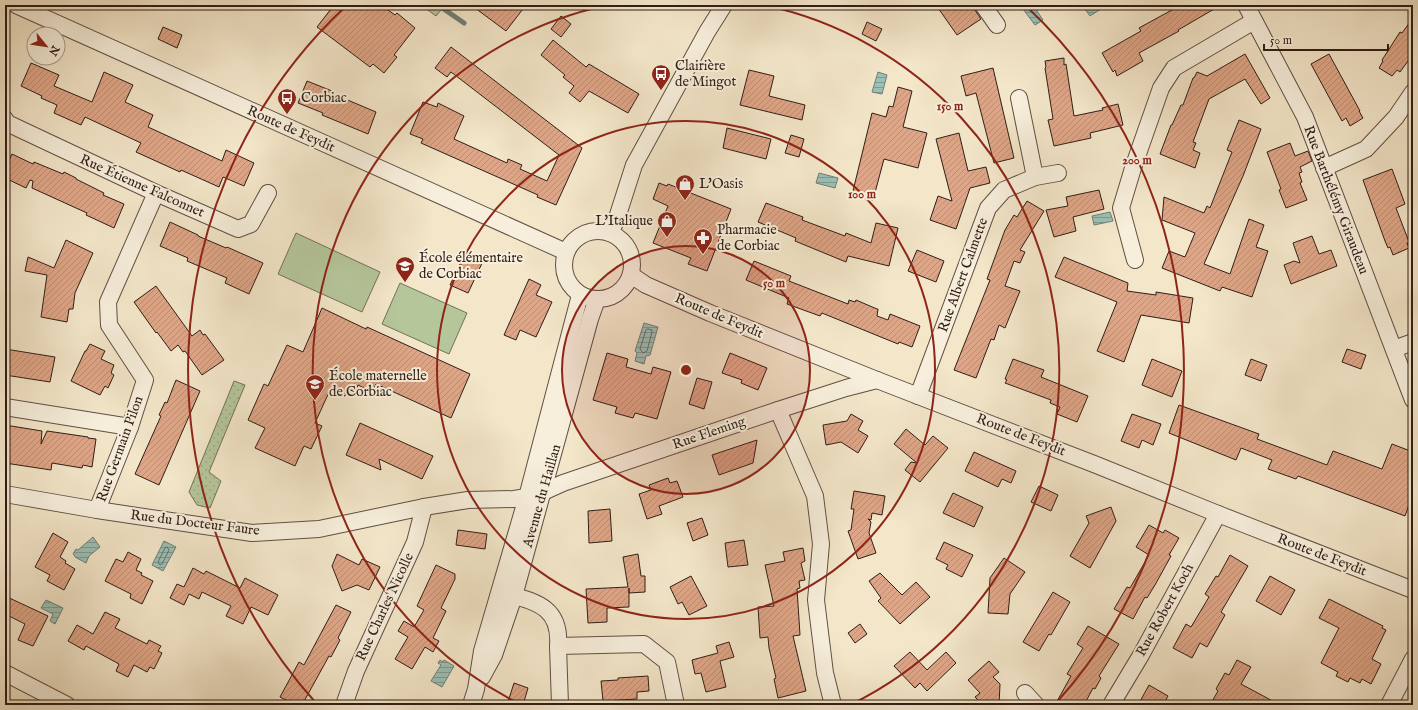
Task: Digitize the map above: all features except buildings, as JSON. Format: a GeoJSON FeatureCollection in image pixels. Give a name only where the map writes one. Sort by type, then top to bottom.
{"type":"FeatureCollection","features":[{"type":"Feature","properties":{"kind":"street","name":"Route de Feydit"},"geometry":{"type":"LineString","coordinates":[[16,5],[566,252]]}},
{"type":"Feature","properties":{"kind":"street"},"geometry":{"type":"LineString","coordinates":[[610,233],[616,221],[634,165],[707,32],[724,5]]}},
{"type":"Feature","properties":{"kind":"street"},"geometry":{"type":"LineString","coordinates":[[983,5],[997,25]]}},
{"type":"Feature","properties":{"kind":"street","name":"Rue Barthélémy Giraudeau"},"geometry":{"type":"LineString","coordinates":[[1246,5],[1304,117],[1413,400]]}},
{"type":"Feature","properties":{"kind":"street"},"geometry":{"type":"LineString","coordinates":[[1135,260],[1121,208],[1133,168],[1161,88],[1174,68],[1254,21]]}},
{"type":"Feature","properties":{"kind":"street"},"geometry":{"type":"LineString","coordinates":[[1324,168],[1366,149],[1396,117],[1413,92]]}},
{"type":"Feature","properties":{"kind":"street"},"geometry":{"type":"LineString","coordinates":[[1019,98],[1034,177]]}},
{"type":"Feature","properties":{"kind":"street","name":"Rue Étienne Falconnet"},"geometry":{"type":"LineString","coordinates":[[6,123],[156,193],[238,229],[251,224],[268,194]]}},
{"type":"Feature","properties":{"kind":"street","name":"Rue Albert Calmette"},"geometry":{"type":"LineString","coordinates":[[918,396],[988,208],[1004,190],[1034,177],[1058,173]]}},
{"type":"Feature","properties":{"kind":"street","name":"Rue Germain Pilon"},"geometry":{"type":"LineString","coordinates":[[97,510],[130,427],[145,380],[109,325],[108,302],[156,193]]}},
{"type":"Feature","properties":{"kind":"street"},"geometry":{"type":"LineString","coordinates":[[597,231],[610,233],[618,237],[629,250],[632,262],[631,275],[623,288],[611,297],[597,299],[580,295],[571,287],[566,276],[564,264],[566,252],[573,242],[584,234],[597,231]]}},
{"type":"Feature","properties":{"kind":"street","name":"Route de Feydit"},"geometry":{"type":"LineString","coordinates":[[631,275],[646,285],[710,313],[1413,590]]}},
{"type":"Feature","properties":{"kind":"street","name":"Avenue du Haillan"},"geometry":{"type":"LineString","coordinates":[[506,594],[527,498],[580,295]]}},
{"type":"Feature","properties":{"kind":"street","name":"Avenue du Haillan"},"geometry":{"type":"LineString","coordinates":[[471,705],[476,689],[482,651],[506,594],[543,492],[590,319],[597,299]]}},
{"type":"Feature","properties":{"kind":"street"},"geometry":{"type":"LineString","coordinates":[[1394,349],[1413,342]]}},
{"type":"Feature","properties":{"kind":"street","name":"Rue Fleming"},"geometry":{"type":"LineString","coordinates":[[527,498],[563,484],[778,410],[846,388],[877,380]]}},
{"type":"Feature","properties":{"kind":"street"},"geometry":{"type":"LineString","coordinates":[[5,407],[130,427]]}},
{"type":"Feature","properties":{"kind":"street"},"geometry":{"type":"LineString","coordinates":[[778,410],[815,496],[821,544],[816,600],[825,673],[833,705]]}},
{"type":"Feature","properties":{"kind":"street","name":"Rue du Docteur Faure"},"geometry":{"type":"LineString","coordinates":[[5,494],[97,510],[252,533],[319,529],[424,507],[468,500],[527,498]]}},
{"type":"Feature","properties":{"kind":"street","name":"Rue Charles Nicolle"},"geometry":{"type":"LineString","coordinates":[[344,705],[356,670],[415,542],[424,507]]}},
{"type":"Feature","properties":{"kind":"street","name":"Rue Robert Koch"},"geometry":{"type":"LineString","coordinates":[[1111,705],[1141,655],[1218,514]]}},
{"type":"Feature","properties":{"kind":"street"},"geometry":{"type":"LineString","coordinates":[[506,594],[535,602],[548,612],[554,620],[558,637],[560,705]]}},
{"type":"Feature","properties":{"kind":"street"},"geometry":{"type":"LineString","coordinates":[[558,646],[644,644],[667,662],[676,705]]}},
{"type":"Feature","properties":{"kind":"street"},"geometry":{"type":"LineString","coordinates":[[1388,705],[1413,659]]}},
{"type":"Feature","properties":{"kind":"street"},"geometry":{"type":"LineString","coordinates":[[5,673],[67,705]]}},
{"type":"Feature","properties":{"kind":"street"},"geometry":{"type":"LineString","coordinates":[[1025,693],[1036,705]]}},
{"type":"Feature","properties":{"kind":"green space"},"geometry":{"type":"Polygon","coordinates":[[[421,5],[445,5],[436,16],[421,5]]]}},
{"type":"Feature","properties":{"kind":"green space"},"geometry":{"type":"Polygon","coordinates":[[[296,233],[380,272],[362,312],[278,274],[296,233]]]}},
{"type":"Feature","properties":{"kind":"green space"},"geometry":{"type":"Polygon","coordinates":[[[400,283],[467,313],[449,354],[382,324],[400,283]]]}},
{"type":"Feature","properties":{"kind":"green space"},"geometry":{"type":"Polygon","coordinates":[[[234,381],[245,385],[209,472],[221,481],[210,508],[197,505],[189,492],[234,381]]]}},
{"type":"Feature","properties":{"kind":"water"},"geometry":{"type":"Polygon","coordinates":[[[1029,5],[1033,5],[1043,20],[1035,25],[1023,9],[1029,5]]]}},
{"type":"Feature","properties":{"kind":"water"},"geometry":{"type":"Polygon","coordinates":[[[1082,5],[1099,5],[1101,9],[1090,16],[1082,5]]]}},
{"type":"Feature","properties":{"kind":"water"},"geometry":{"type":"Polygon","coordinates":[[[878,72],[887,75],[882,94],[872,92],[878,72]]]}},
{"type":"Feature","properties":{"kind":"water"},"geometry":{"type":"Polygon","coordinates":[[[819,173],[838,178],[835,188],[816,183],[819,173]]]}},
{"type":"Feature","properties":{"kind":"water"},"geometry":{"type":"Polygon","coordinates":[[[1110,212],[1113,221],[1094,225],[1092,216],[1110,212]]]}},
{"type":"Feature","properties":{"kind":"water"},"geometry":{"type":"Polygon","coordinates":[[[644,323],[658,327],[650,355],[646,356],[644,364],[635,361],[637,353],[635,351],[644,323]]]}},
{"type":"Feature","properties":{"kind":"water"},"geometry":{"type":"Polygon","coordinates":[[[93,537],[100,547],[89,556],[86,563],[75,557],[73,554],[76,549],[78,550],[93,537]]]}},
{"type":"Feature","properties":{"kind":"water"},"geometry":{"type":"Polygon","coordinates":[[[164,541],[176,547],[163,571],[152,565],[164,541]]]}},
{"type":"Feature","properties":{"kind":"water"},"geometry":{"type":"Polygon","coordinates":[[[46,600],[63,608],[55,624],[50,621],[53,614],[41,608],[46,600]]]}},
{"type":"Feature","properties":{"kind":"water"},"geometry":{"type":"Polygon","coordinates":[[[440,660],[443,662],[444,660],[454,666],[442,687],[431,681],[441,665],[438,663],[440,660]]]}},
{"type":"Feature","properties":{"kind":"waterway"},"geometry":{"type":"LineString","coordinates":[[438,5],[464,23]]}},
{"type":"Feature","properties":{"kind":"place","name":"Clairière de Mingot"},"geometry":{"type":"Point","coordinates":[661,91]}},
{"type":"Feature","properties":{"kind":"place","name":"Corbiac"},"geometry":{"type":"Point","coordinates":[287,115]}},
{"type":"Feature","properties":{"kind":"place","name":"L'Oasis"},"geometry":{"type":"Point","coordinates":[685,201]}},
{"type":"Feature","properties":{"kind":"place","name":"L'Italique"},"geometry":{"type":"Point","coordinates":[667,238]}},
{"type":"Feature","properties":{"kind":"place","name":"Pharmacie de Corbiac"},"geometry":{"type":"Point","coordinates":[703,255]}},
{"type":"Feature","properties":{"kind":"place","name":"École élémentaire de Corbiac"},"geometry":{"type":"Point","coordinates":[405,283]}},
{"type":"Feature","properties":{"kind":"place","name":"École maternelle de Corbiac"},"geometry":{"type":"Point","coordinates":[315,401]}}]}
